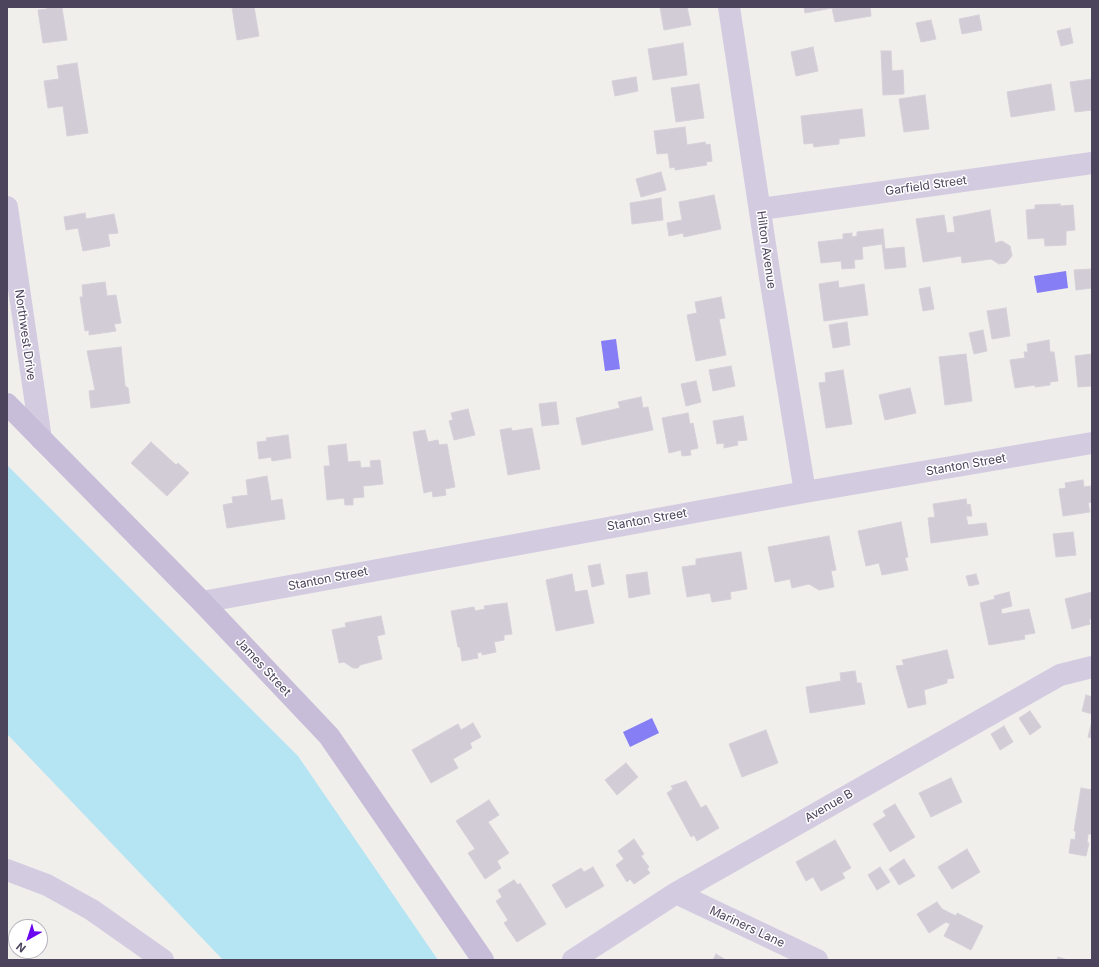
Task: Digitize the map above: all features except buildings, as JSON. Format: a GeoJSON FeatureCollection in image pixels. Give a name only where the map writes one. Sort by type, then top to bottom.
{"type":"FeatureCollection","features":[{"type":"Feature","properties":{"kind":"main road","name":"James Street"},"geometry":{"type":"LineString","coordinates":[[7,404],[202,602],[329,736],[483,960]]}},
{"type":"Feature","properties":{"kind":"street","name":"Hilton Avenue"},"geometry":{"type":"LineString","coordinates":[[729,7],[761,209],[769,271],[806,492]]}},
{"type":"Feature","properties":{"kind":"street","name":"Garfield Street"},"geometry":{"type":"LineString","coordinates":[[761,209],[1092,163]]}},
{"type":"Feature","properties":{"kind":"street","name":"Northwest Drive"},"geometry":{"type":"LineString","coordinates":[[7,207],[41,439]]}},
{"type":"Feature","properties":{"kind":"street","name":"Stanton Street"},"geometry":{"type":"LineString","coordinates":[[202,602],[806,492],[1092,443]]}},
{"type":"Feature","properties":{"kind":"street","name":"Avenue B"},"geometry":{"type":"LineString","coordinates":[[573,960],[676,893],[1060,675],[1092,667]]}},
{"type":"Feature","properties":{"kind":"street"},"geometry":{"type":"LineString","coordinates":[[7,870],[46,885],[92,910],[163,960]]}},
{"type":"Feature","properties":{"kind":"street","name":"Mariners Lane"},"geometry":{"type":"LineString","coordinates":[[676,893],[818,960]]}},
{"type":"Feature","properties":{"kind":"shaded area"},"geometry":{"type":"Polygon","coordinates":[[[1066,271],[1068,288],[1037,293],[1034,276],[1066,271]]]}},
{"type":"Feature","properties":{"kind":"shaded area"},"geometry":{"type":"Polygon","coordinates":[[[616,339],[620,369],[605,371],[601,341],[616,339]]]}},
{"type":"Feature","properties":{"kind":"shaded area"},"geometry":{"type":"Polygon","coordinates":[[[7,465],[298,756],[438,960],[223,960],[7,734],[7,465]]]}},
{"type":"Feature","properties":{"kind":"shaded area"},"geometry":{"type":"Polygon","coordinates":[[[652,718],[659,733],[630,747],[623,732],[652,718]]]}}]}
